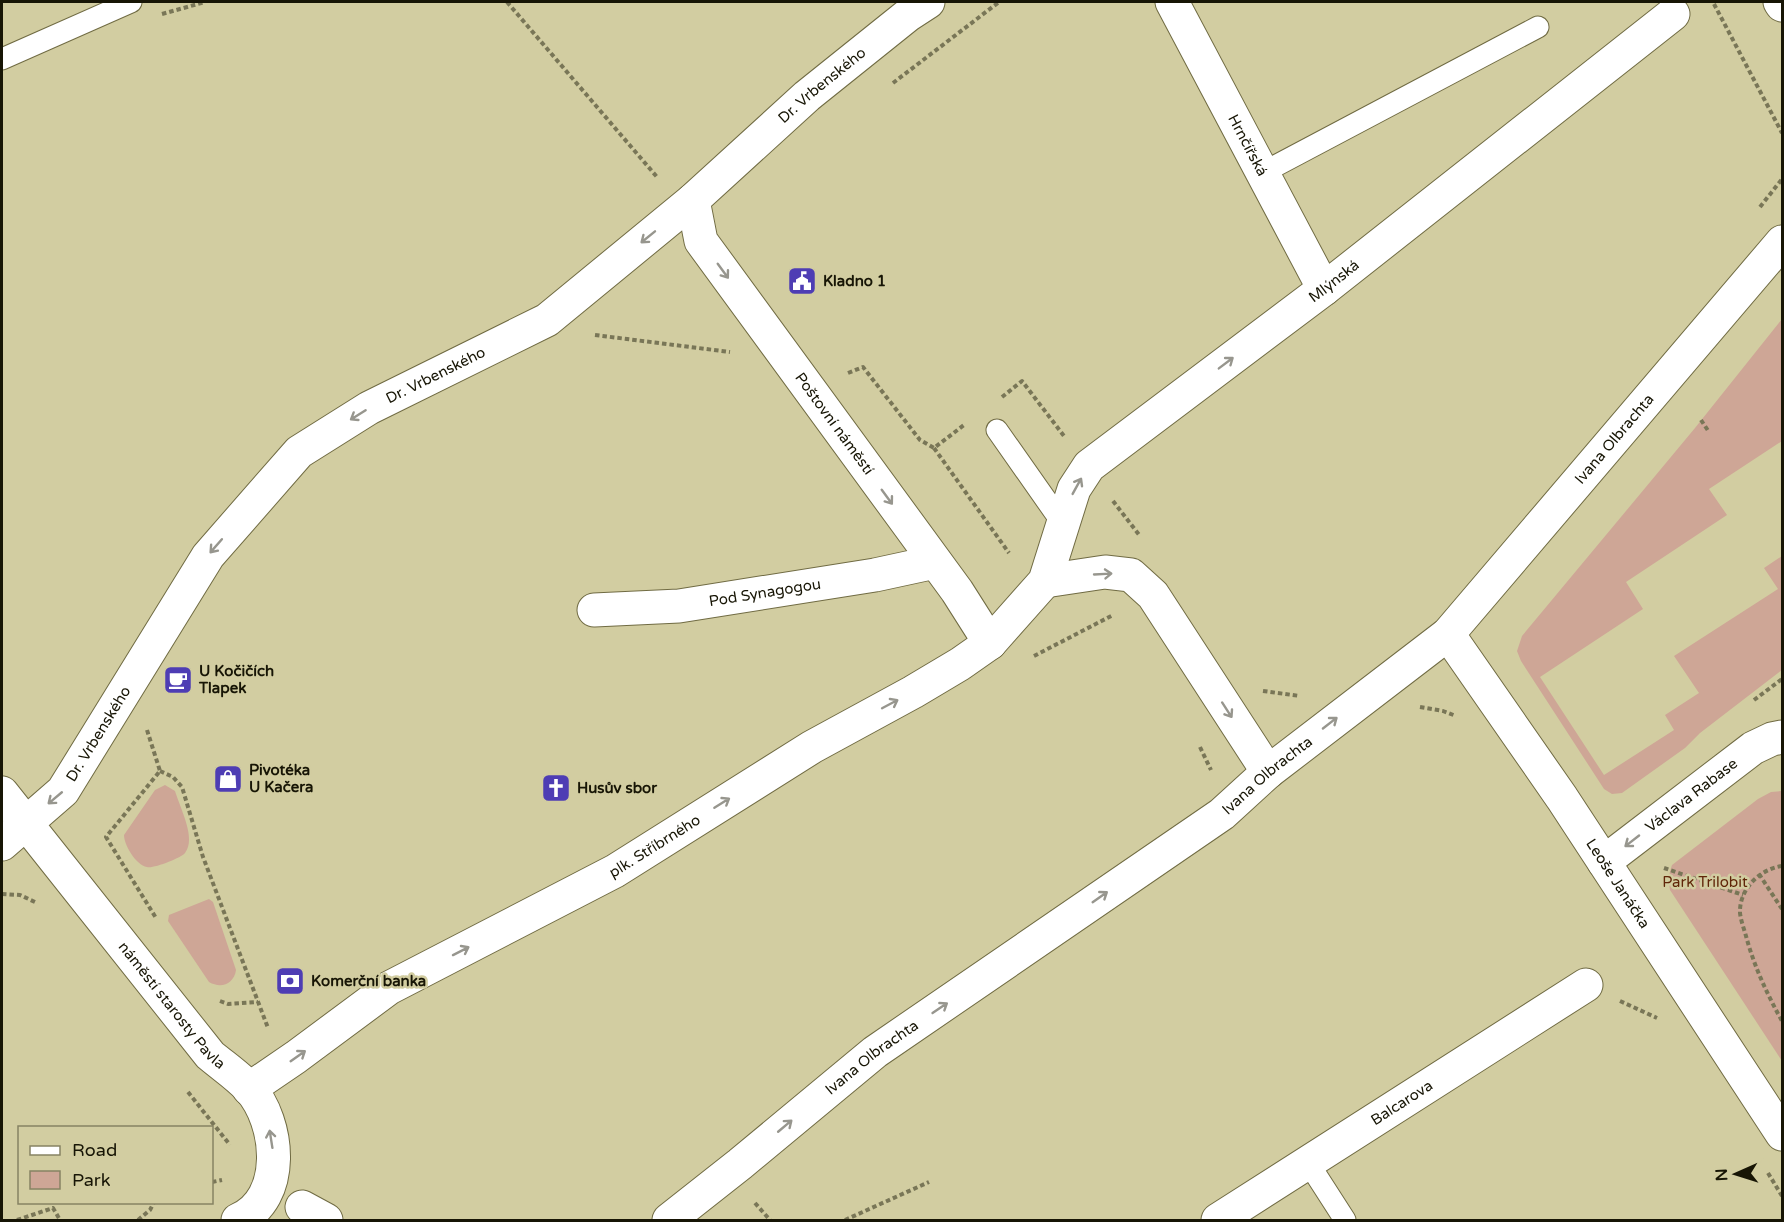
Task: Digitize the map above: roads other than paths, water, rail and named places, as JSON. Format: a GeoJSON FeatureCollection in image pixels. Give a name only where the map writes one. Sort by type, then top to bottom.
{"type":"FeatureCollection","features":[{"type":"Feature","properties":{"kind":"street","name":"Dr. Vrbenského"},"geometry":{"type":"LineString","coordinates":[[13,833],[63,791],[208,556],[299,452],[369,408],[547,320],[693,200],[807,96],[908,15],[928,2]]}},
{"type":"Feature","properties":{"kind":"street","name":"Hrnčířská"},"geometry":{"type":"LineString","coordinates":[[1172,2],[1324,289]]}},
{"type":"Feature","properties":{"kind":"street","name":"Mlýnská"},"geometry":{"type":"LineString","coordinates":[[1045,581],[1074,489],[1089,466],[1324,289],[1673,14]]}},
{"type":"Feature","properties":{"kind":"street","name":"Poštovní náměstí"},"geometry":{"type":"LineString","coordinates":[[693,200],[701,241],[935,562],[990,643]]}},
{"type":"Feature","properties":{"kind":"street","name":"Ivana Olbrachta"},"geometry":{"type":"LineString","coordinates":[[669,1221],[875,1052],[1222,814],[1268,772],[1448,634],[1782,242]]}},
{"type":"Feature","properties":{"kind":"street","name":"Pod Synagogou"},"geometry":{"type":"LineString","coordinates":[[594,610],[679,606],[875,575],[935,562]]}},
{"type":"Feature","properties":{"kind":"street"},"geometry":{"type":"LineString","coordinates":[[1045,581],[1105,573],[1131,575],[1153,594],[1268,772]]}},
{"type":"Feature","properties":{"kind":"street","name":"plk. Stříbrného"},"geometry":{"type":"LineString","coordinates":[[249,1089],[389,988],[615,871],[812,747],[960,664],[990,643],[1045,581]]}},
{"type":"Feature","properties":{"kind":"street","name":"Leoše Janáčka"},"geometry":{"type":"LineString","coordinates":[[1448,634],[1604,862],[1782,1134]]}},
{"type":"Feature","properties":{"kind":"street","name":"Václava Rabase"},"geometry":{"type":"LineString","coordinates":[[1604,862],[1753,748],[1782,737]]}},
{"type":"Feature","properties":{"kind":"street","name":"náměstí starosty Pavla"},"geometry":{"type":"LineString","coordinates":[[2,793],[13,833],[210,1055],[249,1089],[263,1112],[270,1132],[274,1164],[266,1194],[250,1215],[238,1221]]}},
{"type":"Feature","properties":{"kind":"street","name":"Balcarova"},"geometry":{"type":"LineString","coordinates":[[1218,1221],[1586,985]]}},
{"type":"Feature","properties":{"kind":"lane"},"geometry":{"type":"LineString","coordinates":[[2,59],[131,2]]}},
{"type":"Feature","properties":{"kind":"lane"},"geometry":{"type":"LineString","coordinates":[[1262,173],[1538,27]]}},
{"type":"Feature","properties":{"kind":"lane"},"geometry":{"type":"LineString","coordinates":[[997,430],[1063,524]]}},
{"type":"Feature","properties":{"kind":"lane"},"geometry":{"type":"LineString","coordinates":[[1309,1164],[1345,1221]]}},
{"type":"Feature","properties":{"kind":"place","name":"Kladno 1"},"geometry":{"type":"Point","coordinates":[802,281]}},
{"type":"Feature","properties":{"kind":"place","name":"U Kočičích Tlapek"},"geometry":{"type":"Point","coordinates":[178,680]}},
{"type":"Feature","properties":{"kind":"place","name":"Pivotéka U Kačera"},"geometry":{"type":"Point","coordinates":[228,779]}},
{"type":"Feature","properties":{"kind":"place","name":"Husův sbor"},"geometry":{"type":"Point","coordinates":[556,788]}},
{"type":"Feature","properties":{"kind":"place","name":"Komerční banka"},"geometry":{"type":"Point","coordinates":[290,981]}},
{"type":"Feature","properties":{"kind":"park label","name":"Park Trilobit"},"geometry":{"type":"Point","coordinates":[1705,882]}}]}
